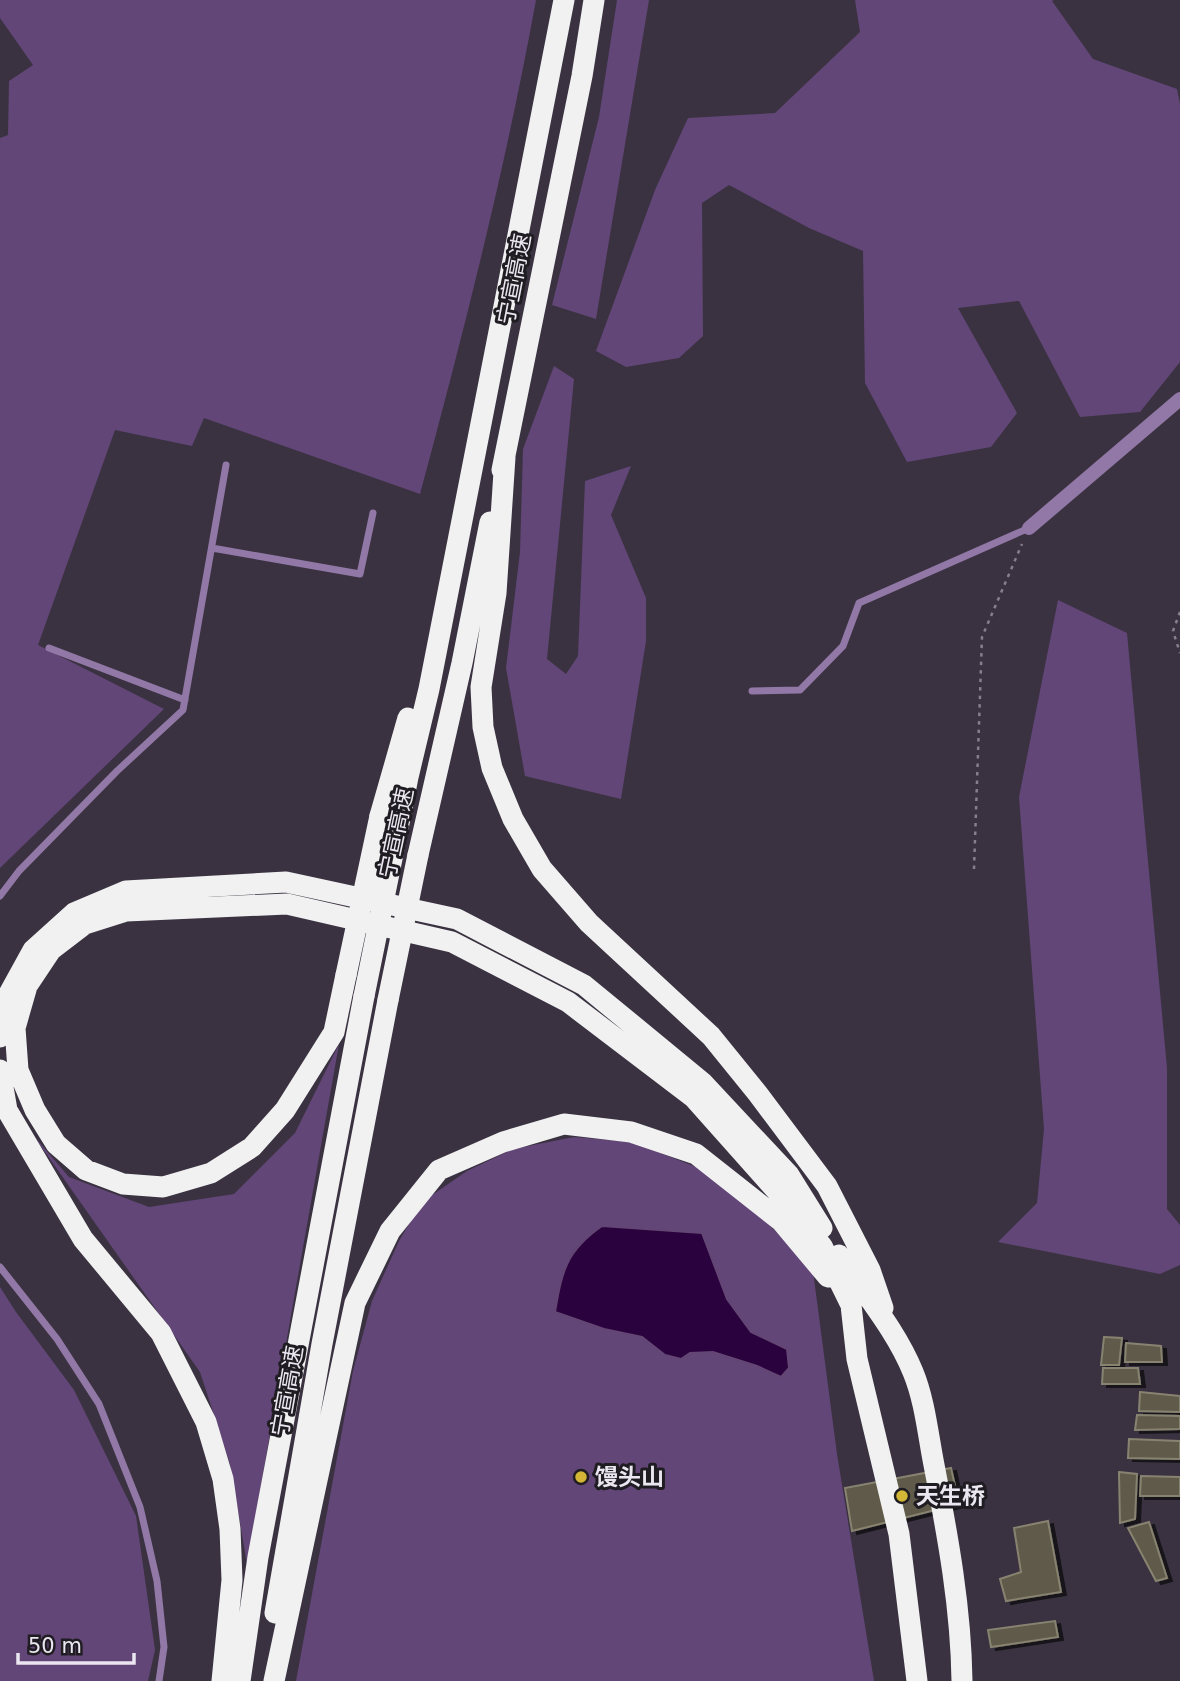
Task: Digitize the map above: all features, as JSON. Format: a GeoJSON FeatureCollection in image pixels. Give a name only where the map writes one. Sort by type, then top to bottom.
{"type":"FeatureCollection","features":[{"type":"Feature","properties":{"kind":"highway","name":"宁宣高速"},"geometry":{"type":"LineString","coordinates":[[240,1681],[258,1557],[363,996],[429,689],[564,0]]}},
{"type":"Feature","properties":{"kind":"highway","name":"宁宣高速"},"geometry":{"type":"LineString","coordinates":[[264,1681],[322,1344],[388,1000],[505,457],[582,76],[594,0]]}},
{"type":"Feature","properties":{"kind":"highway"},"geometry":{"type":"LineString","coordinates":[[505,457],[496,593],[481,687],[483,727],[492,768],[513,820],[542,869],[589,923],[711,1036],[820,1176],[870,1270],[890,1330]]}},
{"type":"Feature","properties":{"kind":"highway"},"geometry":{"type":"LineString","coordinates":[[458,537],[380,816],[346,975],[334,1032],[285,1110],[252,1147],[211,1173],[163,1187],[123,1184],[86,1170],[55,1144],[35,1110],[18,1070],[15,1028],[27,986],[51,950],[85,924],[127,911],[287,904],[452,942],[568,1002],[694,1098],[822,1246],[851,1305],[857,1359],[899,1534],[917,1681]]}},
{"type":"Feature","properties":{"kind":"highway"},"geometry":{"type":"LineString","coordinates":[[0,1037],[6,999],[33,950],[74,913],[126,891],[286,881],[457,919],[584,985],[702,1082],[789,1175],[890,1330],[913,1372],[927,1426],[954,1575],[962,1648],[962,1681]]}},
{"type":"Feature","properties":{"kind":"highway"},"geometry":{"type":"LineString","coordinates":[[0,1070],[7,1110],[83,1239],[161,1333],[206,1422],[223,1479],[230,1529],[231,1592],[222,1681]]}},
{"type":"Feature","properties":{"kind":"highway"},"geometry":{"type":"LineString","coordinates":[[274,1681],[355,1303],[390,1230],[439,1170],[503,1142],[564,1124],[631,1132],[696,1153],[781,1221],[851,1305]]}},
{"type":"Feature","properties":{"kind":"street"},"geometry":{"type":"LineString","coordinates":[[1029,528],[1180,399]]}},
{"type":"Feature","properties":{"kind":"lane"},"geometry":{"type":"LineString","coordinates":[[0,897],[19,871],[117,771],[183,710],[226,465]]}},
{"type":"Feature","properties":{"kind":"lane"},"geometry":{"type":"LineString","coordinates":[[212,548],[360,574],[373,513]]}},
{"type":"Feature","properties":{"kind":"lane"},"geometry":{"type":"LineString","coordinates":[[752,691],[800,690],[843,646],[859,603],[1029,528]]}},
{"type":"Feature","properties":{"kind":"lane"},"geometry":{"type":"LineString","coordinates":[[49,648],[185,701]]}},
{"type":"Feature","properties":{"kind":"lane"},"geometry":{"type":"LineString","coordinates":[[0,1267],[57,1339],[99,1404],[140,1507],[157,1581],[164,1647],[159,1681]]}},
{"type":"Feature","properties":{"kind":"path"},"geometry":{"type":"LineString","coordinates":[[974,869],[982,637],[1029,528]]}},
{"type":"Feature","properties":{"kind":"path"},"geometry":{"type":"LineString","coordinates":[[1180,612],[1173,631],[1180,653]]}},
{"type":"Feature","properties":{"kind":"shaded area"},"geometry":{"type":"Polygon","coordinates":[[[0,0],[536,0],[483,248],[420,494],[204,418],[192,446],[115,430],[38,645],[164,709],[0,868],[0,138],[8,135],[9,81],[33,65],[0,18],[0,0]]]}},
{"type":"Feature","properties":{"kind":"shaded area"},"geometry":{"type":"Polygon","coordinates":[[[617,0],[649,0],[596,319],[552,305],[599,117],[617,0]]]}},
{"type":"Feature","properties":{"kind":"shaded area"},"geometry":{"type":"Polygon","coordinates":[[[855,0],[1054,0],[1052,1],[1093,59],[1177,89],[1180,104],[1180,362],[1140,412],[1080,417],[1019,301],[958,308],[1017,413],[991,447],[907,462],[865,383],[863,251],[809,228],[729,185],[702,203],[703,336],[679,358],[626,367],[596,351],[655,190],[688,118],[775,113],[860,32],[855,0]]]}},
{"type":"Feature","properties":{"kind":"shaded area"},"geometry":{"type":"Polygon","coordinates":[[[554,366],[574,379],[547,659],[566,674],[578,656],[585,481],[631,466],[611,515],[646,598],[646,641],[621,799],[525,776],[506,668],[520,552],[523,449],[554,366]]]}},
{"type":"Feature","properties":{"kind":"shaded area"},"geometry":{"type":"Polygon","coordinates":[[[1058,600],[1127,633],[1167,1068],[1167,1209],[1180,1225],[1180,1265],[1160,1274],[998,1242],[1037,1203],[1044,1129],[1019,797],[1058,600]]]}},
{"type":"Feature","properties":{"kind":"shaded area"},"geometry":{"type":"Polygon","coordinates":[[[339,1044],[247,1564],[230,1464],[200,1372],[33,1135],[69,1177],[149,1207],[234,1194],[295,1133],[339,1044]]]}},
{"type":"Feature","properties":{"kind":"shaded area"},"geometry":{"type":"Polygon","coordinates":[[[574,1137],[632,1142],[704,1170],[760,1215],[813,1271],[837,1454],[874,1681],[296,1681],[353,1371],[372,1301],[399,1241],[422,1202],[467,1171],[513,1149],[574,1137]]]}},
{"type":"Feature","properties":{"kind":"shaded area"},"geometry":{"type":"Polygon","coordinates":[[[602,1226],[702,1233],[727,1299],[751,1332],[787,1349],[789,1368],[781,1377],[713,1352],[690,1353],[681,1359],[665,1355],[642,1337],[604,1329],[555,1312],[563,1273],[573,1253],[602,1226]]]}},
{"type":"Feature","properties":{"kind":"shaded area"},"geometry":{"type":"Polygon","coordinates":[[[0,1287],[74,1390],[136,1516],[155,1650],[148,1681],[0,1681],[0,1287]]]}},
{"type":"Feature","properties":{"kind":"building"},"geometry":{"type":"Polygon","coordinates":[[[1104,1337],[1122,1338],[1119,1365],[1101,1365],[1104,1337]]]}},
{"type":"Feature","properties":{"kind":"building"},"geometry":{"type":"Polygon","coordinates":[[[1126,1343],[1161,1346],[1162,1362],[1125,1362],[1126,1343]]]}},
{"type":"Feature","properties":{"kind":"building"},"geometry":{"type":"Polygon","coordinates":[[[1103,1368],[1138,1368],[1140,1384],[1102,1384],[1103,1368]]]}},
{"type":"Feature","properties":{"kind":"building"},"geometry":{"type":"Polygon","coordinates":[[[1140,1392],[1180,1396],[1180,1412],[1139,1411],[1140,1392]]]}},
{"type":"Feature","properties":{"kind":"building"},"geometry":{"type":"Polygon","coordinates":[[[1137,1415],[1180,1416],[1180,1429],[1135,1430],[1137,1415]]]}},
{"type":"Feature","properties":{"kind":"building"},"geometry":{"type":"Polygon","coordinates":[[[1129,1439],[1180,1441],[1180,1459],[1128,1458],[1129,1439]]]}},
{"type":"Feature","properties":{"kind":"building","name":"天生桥"},"geometry":{"type":"Polygon","coordinates":[[[951,1468],[959,1504],[852,1531],[845,1488],[951,1468]]]}},
{"type":"Feature","properties":{"kind":"building"},"geometry":{"type":"Polygon","coordinates":[[[1119,1472],[1137,1474],[1135,1519],[1120,1523],[1119,1472]]]}},
{"type":"Feature","properties":{"kind":"building"},"geometry":{"type":"Polygon","coordinates":[[[1141,1476],[1180,1477],[1180,1496],[1140,1496],[1141,1476]]]}},
{"type":"Feature","properties":{"kind":"building"},"geometry":{"type":"Polygon","coordinates":[[[1048,1521],[1061,1592],[1006,1601],[1000,1579],[1021,1572],[1014,1528],[1048,1521]]]}},
{"type":"Feature","properties":{"kind":"building"},"geometry":{"type":"Polygon","coordinates":[[[1149,1522],[1167,1578],[1156,1581],[1128,1528],[1149,1522]]]}},
{"type":"Feature","properties":{"kind":"building"},"geometry":{"type":"Polygon","coordinates":[[[1055,1621],[1058,1637],[991,1647],[988,1630],[1055,1621]]]}},
{"type":"Feature","properties":{"kind":"place","name":"馒头山"},"geometry":{"type":"Point","coordinates":[581,1477]}},
{"type":"Feature","properties":{"kind":"place","name":"天生桥"},"geometry":{"type":"Point","coordinates":[902,1496]}}]}
